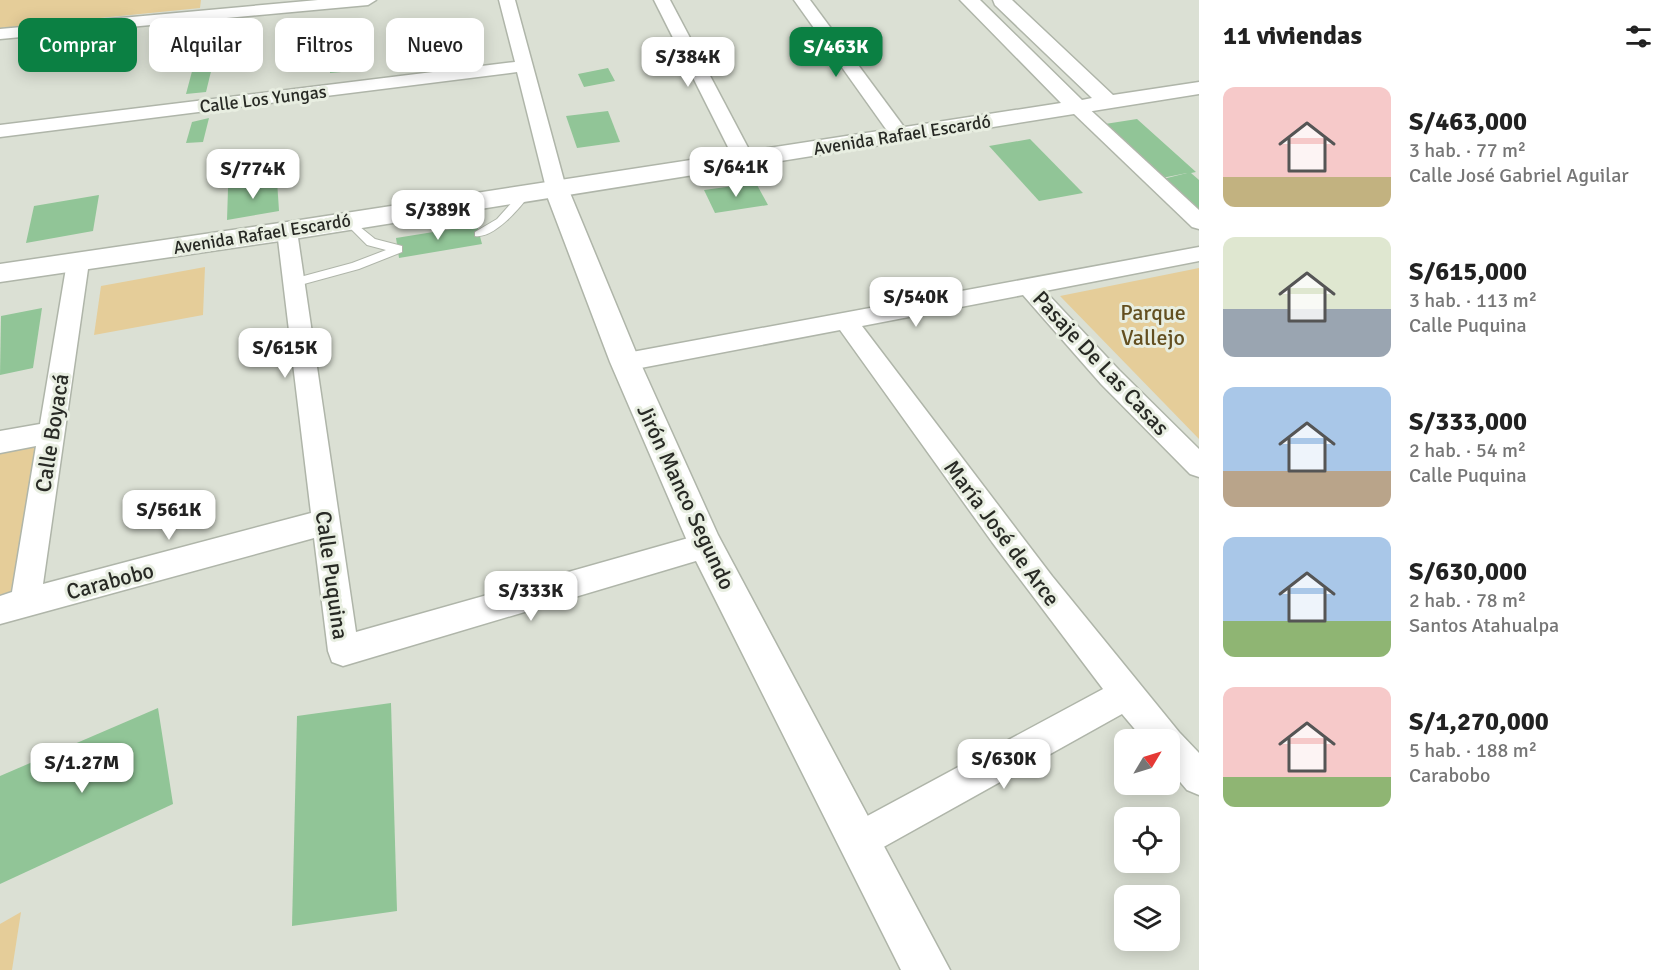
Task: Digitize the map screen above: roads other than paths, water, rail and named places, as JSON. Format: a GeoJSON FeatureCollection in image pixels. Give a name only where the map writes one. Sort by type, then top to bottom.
{"type":"FeatureCollection","features":[{"type":"Feature","properties":{"kind":"main road"},"geometry":{"type":"LineString","coordinates":[[969,0],[1078,108]]}},
{"type":"Feature","properties":{"kind":"main road"},"geometry":{"type":"LineString","coordinates":[[1001,0],[1109,103]]}},
{"type":"Feature","properties":{"kind":"main road","name":"Avenida Rafael Escardó"},"geometry":{"type":"LineString","coordinates":[[0,273],[287,231],[1199,88]]}},
{"type":"Feature","properties":{"kind":"main road","name":"Jirón Manco Segundo"},"geometry":{"type":"LineString","coordinates":[[541,191],[625,362],[706,546],[926,970]]}},
{"type":"Feature","properties":{"kind":"street"},"geometry":{"type":"LineString","coordinates":[[0,34],[209,7],[368,0]]}},
{"type":"Feature","properties":{"kind":"street","name":"Jirón Manco Segundo"},"geometry":{"type":"LineString","coordinates":[[507,0],[526,66],[541,191]]}},
{"type":"Feature","properties":{"kind":"street"},"geometry":{"type":"LineString","coordinates":[[662,0],[744,159]]}},
{"type":"Feature","properties":{"kind":"street"},"geometry":{"type":"LineString","coordinates":[[802,0],[900,135]]}},
{"type":"Feature","properties":{"kind":"street","name":"Calle Los Yungas"},"geometry":{"type":"LineString","coordinates":[[0,131],[526,66]]}},
{"type":"Feature","properties":{"kind":"street"},"geometry":{"type":"LineString","coordinates":[[1078,108],[1199,222]]}},
{"type":"Feature","properties":{"kind":"street","name":"Calle Puquina"},"geometry":{"type":"LineString","coordinates":[[287,231],[343,651],[706,546]]}},
{"type":"Feature","properties":{"kind":"street"},"geometry":{"type":"LineString","coordinates":[[625,362],[1199,254]]}},
{"type":"Feature","properties":{"kind":"street","name":"Calle Boyacá"},"geometry":{"type":"LineString","coordinates":[[13,607],[51,433],[78,262]]}},
{"type":"Feature","properties":{"kind":"street","name":"Pasaje De Las Casas"},"geometry":{"type":"LineString","coordinates":[[1028,286],[1110,377],[1199,466]]}},
{"type":"Feature","properties":{"kind":"street","name":"María José de Arce"},"geometry":{"type":"LineString","coordinates":[[846,321],[955,472],[1126,694],[1156,729]]}},
{"type":"Feature","properties":{"kind":"street"},"geometry":{"type":"LineString","coordinates":[[0,442],[51,433]]}},
{"type":"Feature","properties":{"kind":"street","name":"Carabobo"},"geometry":{"type":"LineString","coordinates":[[13,607],[325,522]]}},
{"type":"Feature","properties":{"kind":"street"},"geometry":{"type":"LineString","coordinates":[[858,841],[1126,694]]}},
{"type":"Feature","properties":{"kind":"street"},"geometry":{"type":"LineString","coordinates":[[1180,756],[1199,778]]}},
{"type":"Feature","properties":{"kind":"lane"},"geometry":{"type":"LineString","coordinates":[[479,234],[501,221],[541,191]]}},
{"type":"Feature","properties":{"kind":"lane"},"geometry":{"type":"LineString","coordinates":[[293,283],[355,266],[398,249],[371,242],[350,221]]}},
{"type":"Feature","properties":{"kind":"park label","name":"Parque Vallejo"},"geometry":{"type":"Point","coordinates":[1153,324]}}]}
